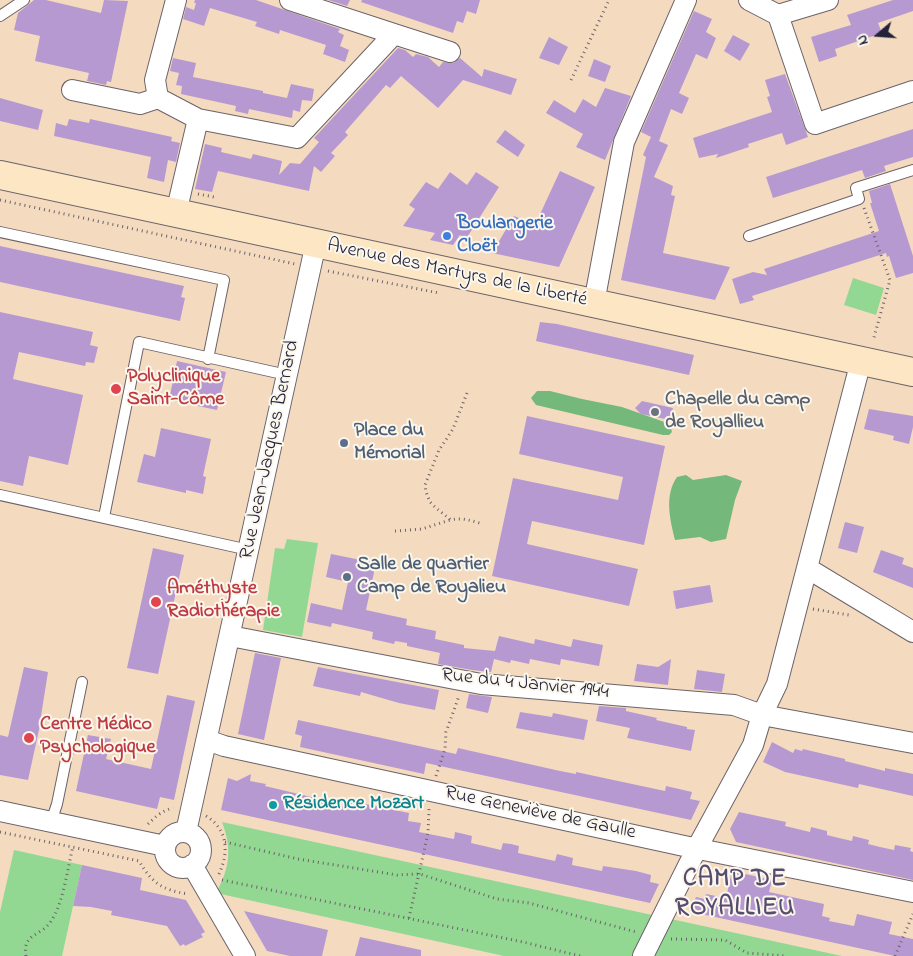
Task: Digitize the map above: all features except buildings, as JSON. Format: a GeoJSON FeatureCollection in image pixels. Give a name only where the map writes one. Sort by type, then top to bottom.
{"type":"FeatureCollection","features":[{"type":"Feature","properties":{"kind":"street"},"geometry":{"type":"LineString","coordinates":[[158,98],[155,80],[176,0]]}},
{"type":"Feature","properties":{"kind":"street"},"geometry":{"type":"LineString","coordinates":[[290,0],[450,52]]}},
{"type":"Feature","properties":{"kind":"street"},"geometry":{"type":"LineString","coordinates":[[594,303],[624,142],[686,0]]}},
{"type":"Feature","properties":{"kind":"street"},"geometry":{"type":"LineString","coordinates":[[748,0],[778,15],[828,0]]}},
{"type":"Feature","properties":{"kind":"street"},"geometry":{"type":"LineString","coordinates":[[778,15],[815,124],[913,91]]}},
{"type":"Feature","properties":{"kind":"street"},"geometry":{"type":"LineString","coordinates":[[72,90],[140,104],[158,98],[198,119],[297,138],[394,34]]}},
{"type":"Feature","properties":{"kind":"street"},"geometry":{"type":"LineString","coordinates":[[176,213],[198,119]]}},
{"type":"Feature","properties":{"kind":"street","name":"Avenue des Martyrs de la Liberté"},"geometry":{"type":"LineString","coordinates":[[0,175],[176,213],[314,255],[867,351],[913,372]]}},
{"type":"Feature","properties":{"kind":"street","name":"Rue Jean-Jacques Bernard"},"geometry":{"type":"LineString","coordinates":[[186,832],[200,813],[207,740],[314,255]]}},
{"type":"Feature","properties":{"kind":"street"},"geometry":{"type":"LineString","coordinates":[[643,956],[697,848],[753,745],[762,715],[777,684],[867,351]]}},
{"type":"Feature","properties":{"kind":"street"},"geometry":{"type":"LineString","coordinates":[[807,568],[911,626]]}},
{"type":"Feature","properties":{"kind":"street","name":"Rue du 4 Janvier 1944"},"geometry":{"type":"LineString","coordinates":[[230,636],[480,684],[734,705],[762,715],[913,743]]}},
{"type":"Feature","properties":{"kind":"street","name":"Rue Geneviève de Gaulle"},"geometry":{"type":"LineString","coordinates":[[207,740],[224,746],[697,848],[913,892]]}},
{"type":"Feature","properties":{"kind":"street"},"geometry":{"type":"LineString","coordinates":[[0,811],[165,846]]}},
{"type":"Feature","properties":{"kind":"street"},"geometry":{"type":"LineString","coordinates":[[177,832],[186,832],[194,836],[199,842],[201,851],[198,859],[192,865],[184,868],[169,862],[165,854],[165,846],[169,837],[177,832]]}},
{"type":"Feature","properties":{"kind":"street"},"geometry":{"type":"LineString","coordinates":[[192,865],[245,956]]}},
{"type":"Feature","properties":{"kind":"lane"},"geometry":{"type":"LineString","coordinates":[[0,16],[24,0]]}},
{"type":"Feature","properties":{"kind":"lane"},"geometry":{"type":"LineString","coordinates":[[749,236],[859,199],[856,188],[913,170]]}},
{"type":"Feature","properties":{"kind":"lane"},"geometry":{"type":"LineString","coordinates":[[0,232],[224,280],[208,359]]}},
{"type":"Feature","properties":{"kind":"lane"},"geometry":{"type":"LineString","coordinates":[[104,517],[139,342],[208,359],[287,375]]}},
{"type":"Feature","properties":{"kind":"lane"},"geometry":{"type":"LineString","coordinates":[[0,495],[249,550]]}},
{"type":"Feature","properties":{"kind":"lane"},"geometry":{"type":"LineString","coordinates":[[51,822],[57,804],[82,682]]}},
{"type":"Feature","properties":{"kind":"path"},"geometry":{"type":"LineString","coordinates":[[571,80],[609,0]]}},
{"type":"Feature","properties":{"kind":"path"},"geometry":{"type":"LineString","coordinates":[[859,199],[866,212],[890,280],[867,351]]}},
{"type":"Feature","properties":{"kind":"path"},"geometry":{"type":"LineString","coordinates":[[0,200],[314,255],[345,274]]}},
{"type":"Feature","properties":{"kind":"path"},"geometry":{"type":"LineString","coordinates":[[451,520],[430,502],[425,485],[439,450],[453,429],[467,393]]}},
{"type":"Feature","properties":{"kind":"path"},"geometry":{"type":"LineString","coordinates":[[395,531],[422,529],[456,518],[468,519],[483,524]]}},
{"type":"Feature","properties":{"kind":"path"},"geometry":{"type":"LineString","coordinates":[[409,918],[428,833],[431,790],[445,749],[446,732],[458,704],[462,681]]}},
{"type":"Feature","properties":{"kind":"path"},"geometry":{"type":"LineString","coordinates":[[141,841],[148,824],[168,809],[175,808],[200,813]]}},
{"type":"Feature","properties":{"kind":"path"},"geometry":{"type":"LineString","coordinates":[[26,956],[24,947],[30,937],[46,928],[57,913],[77,828]]}},
{"type":"Feature","properties":{"kind":"path"},"geometry":{"type":"LineString","coordinates":[[225,842],[298,859],[397,875],[420,874],[496,899],[529,903],[653,936],[725,940],[746,953],[787,956]]}},
{"type":"Feature","properties":{"kind":"path"},"geometry":{"type":"LineString","coordinates":[[217,879],[409,918],[580,956]]}},
{"type":"Feature","properties":{"kind":"path"},"geometry":{"type":"LineString","coordinates":[[896,956],[913,914]]}},
{"type":"Feature","properties":{"kind":"green space"},"geometry":{"type":"Polygon","coordinates":[[[853,278],[884,288],[876,315],[844,305],[853,278]]]}},
{"type":"Feature","properties":{"kind":"green space"},"geometry":{"type":"Polygon","coordinates":[[[537,391],[550,391],[622,407],[670,424],[672,432],[669,435],[663,435],[536,405],[531,398],[537,391]]]}},
{"type":"Feature","properties":{"kind":"green space"},"geometry":{"type":"Polygon","coordinates":[[[686,475],[693,480],[726,475],[742,481],[735,500],[726,539],[711,542],[700,537],[675,540],[671,524],[669,500],[677,477],[686,475]]]}},
{"type":"Feature","properties":{"kind":"green space"},"geometry":{"type":"Polygon","coordinates":[[[287,539],[318,543],[302,637],[263,630],[275,548],[284,549],[287,539]]]}},
{"type":"Feature","properties":{"kind":"green space"},"geometry":{"type":"Polygon","coordinates":[[[222,822],[842,956],[504,956],[216,893],[221,884],[228,858],[227,841],[222,822]]]}},
{"type":"Feature","properties":{"kind":"green space"},"geometry":{"type":"Polygon","coordinates":[[[14,850],[82,865],[62,956],[0,956],[0,912],[14,850]]]}},
{"type":"Feature","properties":{"kind":"place","name":"Boulangerie Cloët"},"geometry":{"type":"Point","coordinates":[447,236]}},
{"type":"Feature","properties":{"kind":"place","name":"Polyclinique Saint-Côme"},"geometry":{"type":"Point","coordinates":[116,389]}},
{"type":"Feature","properties":{"kind":"place","name":"Chapelle du camp de Royallieu"},"geometry":{"type":"Point","coordinates":[655,412]}},
{"type":"Feature","properties":{"kind":"place","name":"Place du Mémorial"},"geometry":{"type":"Point","coordinates":[344,443]}},
{"type":"Feature","properties":{"kind":"place","name":"Salle de quartier Camp de Royalieu"},"geometry":{"type":"Point","coordinates":[347,577]}},
{"type":"Feature","properties":{"kind":"place","name":"Améthyste Radiothérapie"},"geometry":{"type":"Point","coordinates":[156,602]}},
{"type":"Feature","properties":{"kind":"place","name":"Centre Médico Psychologique"},"geometry":{"type":"Point","coordinates":[29,738]}},
{"type":"Feature","properties":{"kind":"place","name":"Résidence Mozart"},"geometry":{"type":"Point","coordinates":[273,805]}},
{"type":"Feature","properties":{"kind":"district","name":"CAMP DE ROYALLIEU"},"geometry":{"type":"Point","coordinates":[735,896]}}]}
